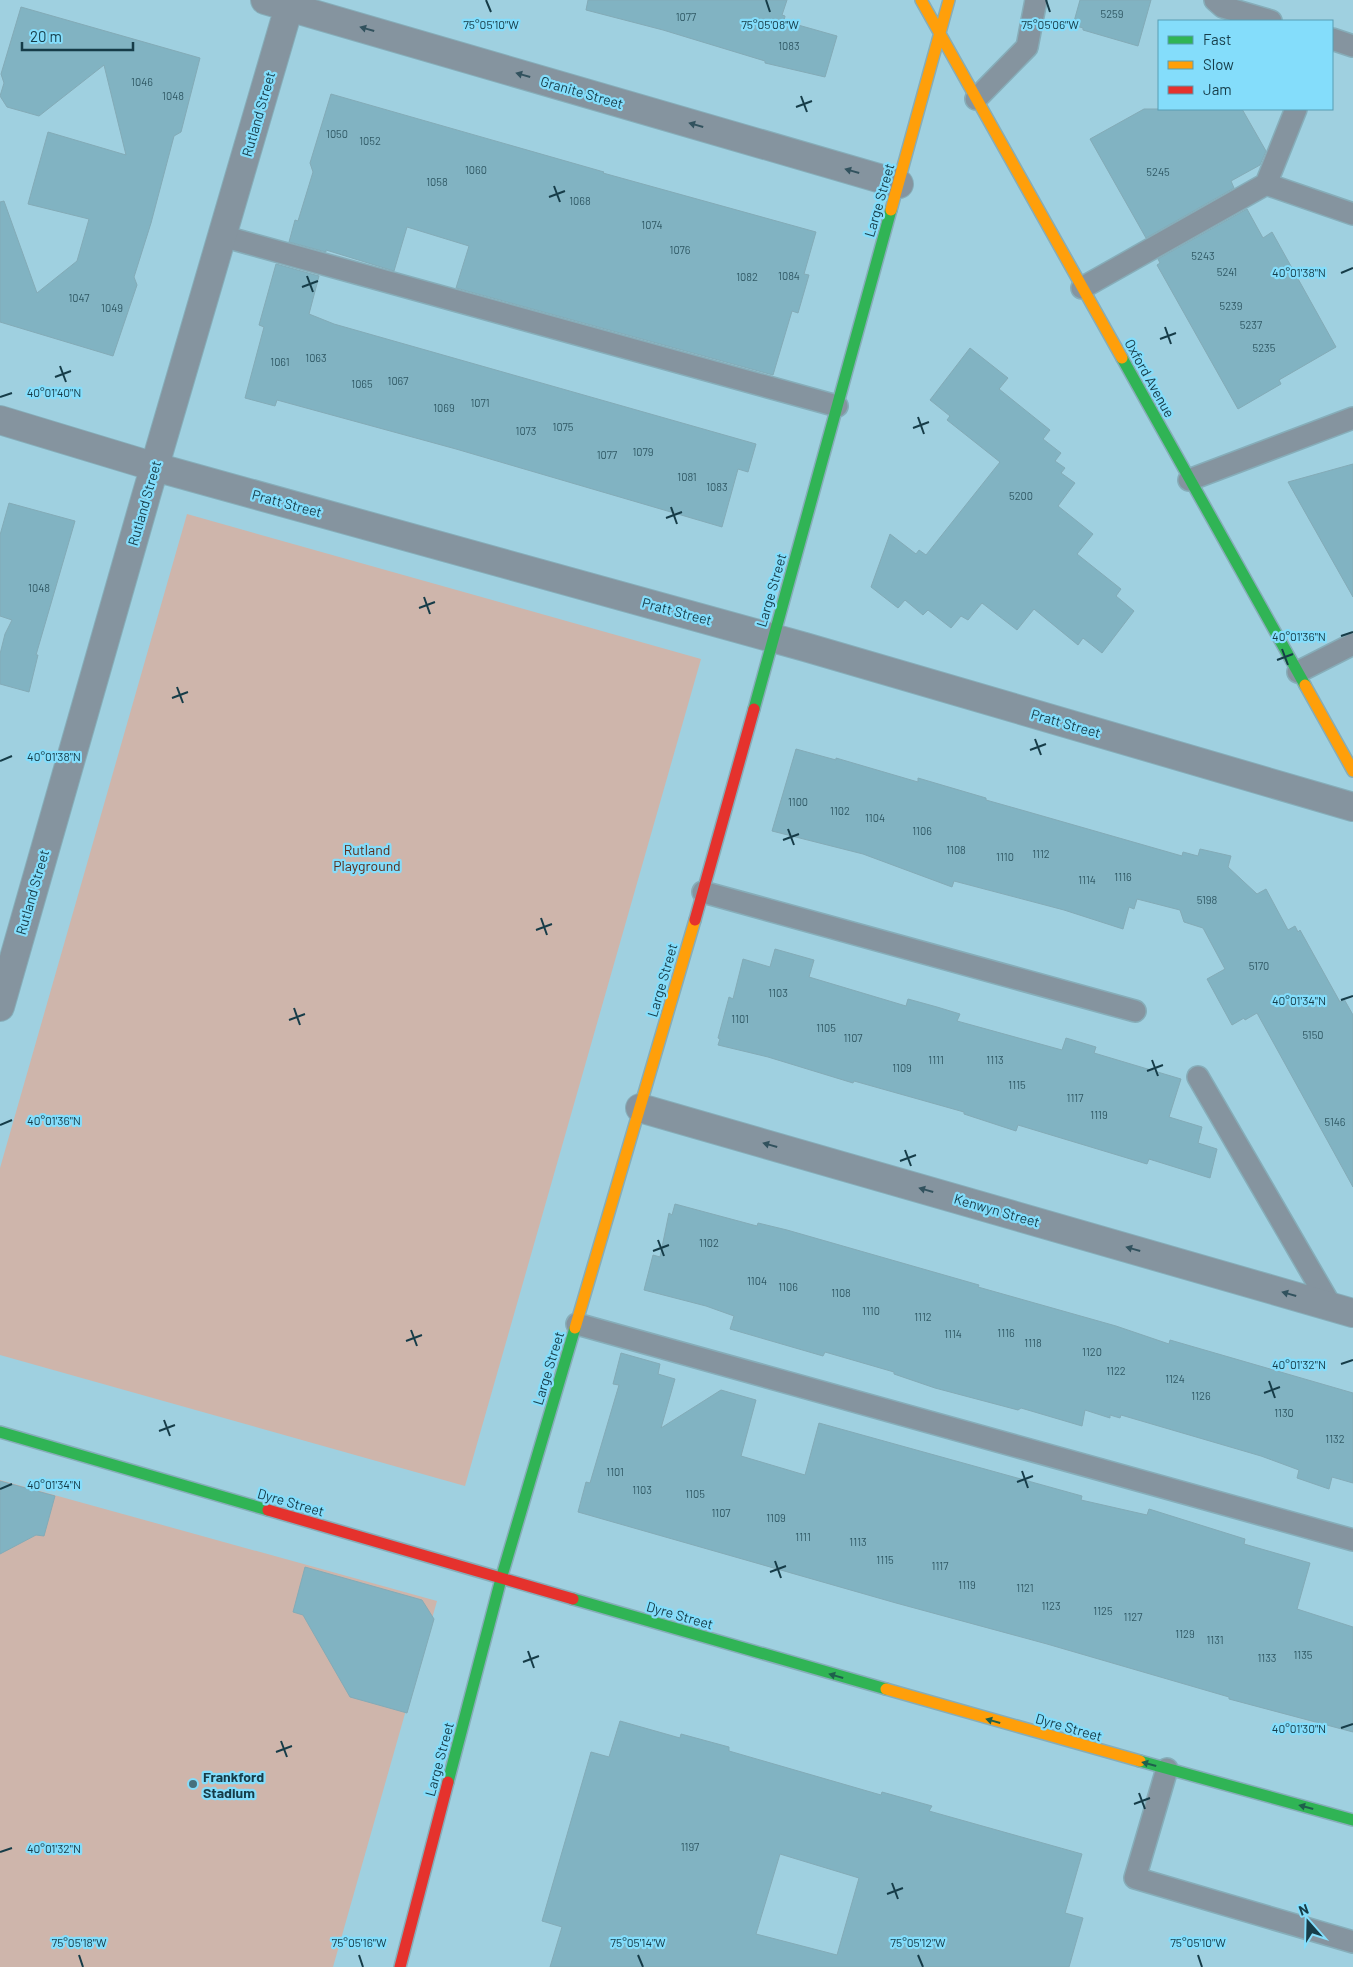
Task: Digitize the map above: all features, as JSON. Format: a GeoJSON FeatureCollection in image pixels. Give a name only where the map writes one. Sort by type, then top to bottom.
{"type":"FeatureCollection","features":[{"type":"Feature","properties":{"kind":"street","name":"Oxford Avenue"},"geometry":{"type":"LineString","coordinates":[[921,0],[1189,480],[1352,765]]}},
{"type":"Feature","properties":{"kind":"street","name":"Large Street"},"geometry":{"type":"LineString","coordinates":[[400,1967],[501,1579],[703,892],[949,0]]}},
{"type":"Feature","properties":{"kind":"street","name":"Granite Street"},"geometry":{"type":"LineString","coordinates":[[282,2],[899,184]]}},
{"type":"Feature","properties":{"kind":"street","name":"Rutland Street"},"geometry":{"type":"LineString","coordinates":[[0,1007],[10,930],[155,467],[222,236],[282,2]]}},
{"type":"Feature","properties":{"kind":"street","name":"Pratt Street"},"geometry":{"type":"LineString","coordinates":[[0,420],[155,467],[774,638],[1353,807]]}},
{"type":"Feature","properties":{"kind":"street","name":"Kenwyn Street"},"geometry":{"type":"LineString","coordinates":[[640,1108],[1342,1309]]}},
{"type":"Feature","properties":{"kind":"street","name":"Dyre Street"},"geometry":{"type":"LineString","coordinates":[[0,1432],[798,1665],[1353,1820]]}},
{"type":"Feature","properties":{"kind":"lane"},"geometry":{"type":"LineString","coordinates":[[976,98],[1027,46],[1036,0]]}},
{"type":"Feature","properties":{"kind":"lane"},"geometry":{"type":"LineString","coordinates":[[1215,0],[1223,7],[1268,20]]}},
{"type":"Feature","properties":{"kind":"lane"},"geometry":{"type":"LineString","coordinates":[[1333,39],[1353,46]]}},
{"type":"Feature","properties":{"kind":"lane"},"geometry":{"type":"LineString","coordinates":[[1082,288],[1266,184],[1296,110]]}},
{"type":"Feature","properties":{"kind":"lane"},"geometry":{"type":"LineString","coordinates":[[1266,184],[1353,214]]}},
{"type":"Feature","properties":{"kind":"lane"},"geometry":{"type":"LineString","coordinates":[[222,236],[837,406]]}},
{"type":"Feature","properties":{"kind":"lane"},"geometry":{"type":"LineString","coordinates":[[1189,480],[1353,418]]}},
{"type":"Feature","properties":{"kind":"lane"},"geometry":{"type":"LineString","coordinates":[[1298,672],[1353,644]]}},
{"type":"Feature","properties":{"kind":"lane"},"geometry":{"type":"LineString","coordinates":[[703,892],[1135,1011]]}},
{"type":"Feature","properties":{"kind":"lane"},"geometry":{"type":"LineString","coordinates":[[1198,1077],[1342,1309]]}},
{"type":"Feature","properties":{"kind":"lane"},"geometry":{"type":"LineString","coordinates":[[576,1324],[1353,1540]]}},
{"type":"Feature","properties":{"kind":"lane"},"geometry":{"type":"LineString","coordinates":[[1167,1769],[1135,1878],[1353,1942]]}},
{"type":"Feature","properties":{"kind":"green space","name":"Rutland Playground"},"geometry":{"type":"Polygon","coordinates":[[[187,514],[701,659],[465,1486],[0,1355],[0,1168],[187,514]]]}},
{"type":"Feature","properties":{"kind":"green space","name":"Frankford Stadium"},"geometry":{"type":"Polygon","coordinates":[[[0,1480],[437,1601],[333,1967],[0,1967],[0,1480]]]}},
{"type":"Feature","properties":{"kind":"building"},"geometry":{"type":"Polygon","coordinates":[[[588,0],[787,0],[782,15],[785,16],[784,21],[837,36],[825,77],[765,63],[765,61],[663,30],[586,10],[588,0]]]}},
{"type":"Feature","properties":{"kind":"building"},"geometry":{"type":"Polygon","coordinates":[[[1080,0],[1151,0],[1138,46],[1083,30],[1083,28],[1073,25],[1080,0]]]}},
{"type":"Feature","properties":{"kind":"building"},"geometry":{"type":"Polygon","coordinates":[[[21,7],[200,58],[181,132],[174,136],[151,223],[134,277],[137,285],[113,356],[0,322],[0,202],[4,201],[37,293],[77,261],[89,219],[28,204],[48,132],[126,155],[104,65],[39,116],[7,107],[0,96],[4,83],[1,74],[21,7]]]}},
{"type":"Feature","properties":{"kind":"building"},"geometry":{"type":"Polygon","coordinates":[[[331,94],[603,173],[816,232],[804,274],[809,275],[798,313],[792,311],[773,375],[456,288],[469,246],[407,227],[394,271],[326,250],[326,252],[289,242],[295,220],[298,221],[313,172],[310,163],[331,94]]]}},
{"type":"Feature","properties":{"kind":"building"},"geometry":{"type":"Polygon","coordinates":[[[1144,109],[1243,110],[1266,151],[1260,165],[1231,181],[1234,188],[1146,238],[1090,139],[1144,109]]]}},
{"type":"Feature","properties":{"kind":"building"},"geometry":{"type":"Polygon","coordinates":[[[1247,209],[1263,238],[1272,232],[1336,347],[1279,380],[1281,384],[1238,409],[1157,265],[1160,263],[1158,259],[1247,209]]]}},
{"type":"Feature","properties":{"kind":"building"},"geometry":{"type":"Polygon","coordinates":[[[276,264],[319,276],[309,314],[334,324],[756,444],[748,472],[738,469],[722,527],[456,449],[277,400],[275,406],[245,398],[264,327],[259,325],[276,264]]]}},
{"type":"Feature","properties":{"kind":"building"},"geometry":{"type":"Polygon","coordinates":[[[970,348],[1008,378],[999,389],[1050,430],[1043,439],[1061,453],[1055,461],[1065,468],[1061,473],[1075,483],[1058,506],[1093,534],[1077,554],[1121,589],[1116,596],[1134,611],[1102,653],[1083,638],[1078,645],[1034,609],[1017,630],[982,603],[968,620],[961,616],[951,628],[928,610],[923,615],[905,600],[898,608],[871,587],[890,534],[916,554],[919,550],[926,555],[1000,462],[947,420],[950,416],[930,400],[970,348]]]}},
{"type":"Feature","properties":{"kind":"building"},"geometry":{"type":"Polygon","coordinates":[[[1353,464],[1353,597],[1288,482],[1353,464]]]}},
{"type":"Feature","properties":{"kind":"building"},"geometry":{"type":"Polygon","coordinates":[[[9,503],[75,521],[36,655],[38,655],[29,692],[0,684],[0,654],[5,634],[12,620],[0,616],[0,535],[9,503]]]}},
{"type":"Feature","properties":{"kind":"building"},"geometry":{"type":"Polygon","coordinates":[[[796,749],[836,760],[836,758],[918,782],[918,778],[986,798],[986,800],[1182,856],[1183,852],[1198,856],[1200,849],[1231,856],[1228,867],[1257,894],[1266,889],[1288,930],[1295,926],[1298,932],[1300,930],[1340,1002],[1344,999],[1353,1015],[1353,1187],[1257,1013],[1232,1025],[1207,979],[1225,969],[1203,928],[1184,922],[1180,910],[1137,899],[1134,909],[1129,907],[1123,929],[1064,910],[954,881],[952,887],[863,854],[772,831],[796,749]]]}},
{"type":"Feature","properties":{"kind":"building"},"geometry":{"type":"Polygon","coordinates":[[[775,949],[814,960],[809,977],[906,1006],[908,999],[937,1007],[960,1014],[957,1021],[1062,1050],[1066,1038],[1096,1047],[1094,1053],[1181,1079],[1169,1117],[1202,1127],[1198,1143],[1217,1149],[1210,1178],[1149,1159],[1147,1164],[1018,1125],[1016,1131],[964,1114],[964,1112],[854,1081],[853,1083],[768,1057],[718,1045],[720,1039],[718,1038],[729,997],[733,999],[743,959],[770,967],[775,949]]]}},
{"type":"Feature","properties":{"kind":"building"},"geometry":{"type":"Polygon","coordinates":[[[675,1204],[757,1226],[758,1223],[787,1230],[979,1285],[978,1287],[1116,1326],[1169,1344],[1170,1340],[1353,1393],[1353,1483],[1332,1477],[1329,1489],[1297,1478],[1299,1470],[1261,1456],[1121,1415],[1120,1418],[1110,1415],[1110,1418],[1085,1410],[1082,1426],[1021,1408],[1018,1410],[935,1388],[894,1374],[894,1372],[825,1352],[823,1356],[730,1329],[734,1316],[706,1306],[644,1290],[653,1255],[660,1257],[669,1213],[672,1215],[675,1204]]]}},
{"type":"Feature","properties":{"kind":"building"},"geometry":{"type":"Polygon","coordinates":[[[621,1353],[660,1364],[658,1374],[675,1379],[661,1428],[721,1390],[756,1400],[741,1456],[805,1475],[819,1423],[1082,1496],[1081,1500],[1147,1515],[1149,1509],[1245,1539],[1244,1544],[1310,1563],[1297,1609],[1353,1627],[1353,1732],[1229,1699],[1229,1697],[1047,1644],[578,1512],[586,1482],[590,1483],[619,1385],[613,1384],[621,1353]]]}},
{"type":"Feature","properties":{"kind":"building"},"geometry":{"type":"Polygon","coordinates":[[[0,1481],[55,1496],[44,1536],[36,1535],[0,1554],[0,1481]]]}},
{"type":"Feature","properties":{"kind":"building"},"geometry":{"type":"Polygon","coordinates":[[[305,1567],[422,1600],[434,1619],[407,1713],[350,1697],[303,1615],[293,1612],[305,1567]]]}},
{"type":"Feature","properties":{"kind":"building"},"geometry":{"type":"Polygon","coordinates":[[[620,1721],[680,1738],[681,1734],[729,1747],[729,1751],[881,1795],[882,1792],[932,1806],[929,1811],[1082,1854],[1065,1913],[1083,1918],[1069,1967],[550,1967],[562,1927],[542,1921],[591,1752],[609,1757],[620,1721]],[[780,1854],[756,1934],[837,1955],[859,1878],[780,1854]]]}},
{"type":"Feature","properties":{"kind":"traffic: fast"},"geometry":{"type":"LineString","coordinates":[[754,709],[891,210]]}},
{"type":"Feature","properties":{"kind":"traffic: fast"},"geometry":{"type":"LineString","coordinates":[[1122,358],[1305,685]]}},
{"type":"Feature","properties":{"kind":"traffic: fast"},"geometry":{"type":"LineString","coordinates":[[448,1782],[501,1579],[575,1328]]}},
{"type":"Feature","properties":{"kind":"traffic: fast"},"geometry":{"type":"LineString","coordinates":[[0,1432],[268,1510]]}},
{"type":"Feature","properties":{"kind":"traffic: fast"},"geometry":{"type":"LineString","coordinates":[[573,1599],[886,1689]]}},
{"type":"Feature","properties":{"kind":"traffic: fast"},"geometry":{"type":"LineString","coordinates":[[1140,1761],[1353,1820]]}},
{"type":"Feature","properties":{"kind":"traffic: slow"},"geometry":{"type":"LineString","coordinates":[[921,0],[1122,358]]}},
{"type":"Feature","properties":{"kind":"traffic: slow"},"geometry":{"type":"LineString","coordinates":[[891,210],[949,0]]}},
{"type":"Feature","properties":{"kind":"traffic: slow"},"geometry":{"type":"LineString","coordinates":[[1305,685],[1353,771]]}},
{"type":"Feature","properties":{"kind":"traffic: slow"},"geometry":{"type":"LineString","coordinates":[[575,1328],[695,920]]}},
{"type":"Feature","properties":{"kind":"traffic: slow"},"geometry":{"type":"LineString","coordinates":[[886,1689],[1140,1761]]}},
{"type":"Feature","properties":{"kind":"traffic: jam"},"geometry":{"type":"LineString","coordinates":[[695,920],[754,709]]}},
{"type":"Feature","properties":{"kind":"traffic: jam"},"geometry":{"type":"LineString","coordinates":[[268,1510],[573,1599]]}},
{"type":"Feature","properties":{"kind":"traffic: jam"},"geometry":{"type":"LineString","coordinates":[[400,1967],[448,1782]]}},
{"type":"Feature","properties":{"kind":"place","name":"Frankford Stadium"},"geometry":{"type":"Point","coordinates":[193,1784]}}]}
